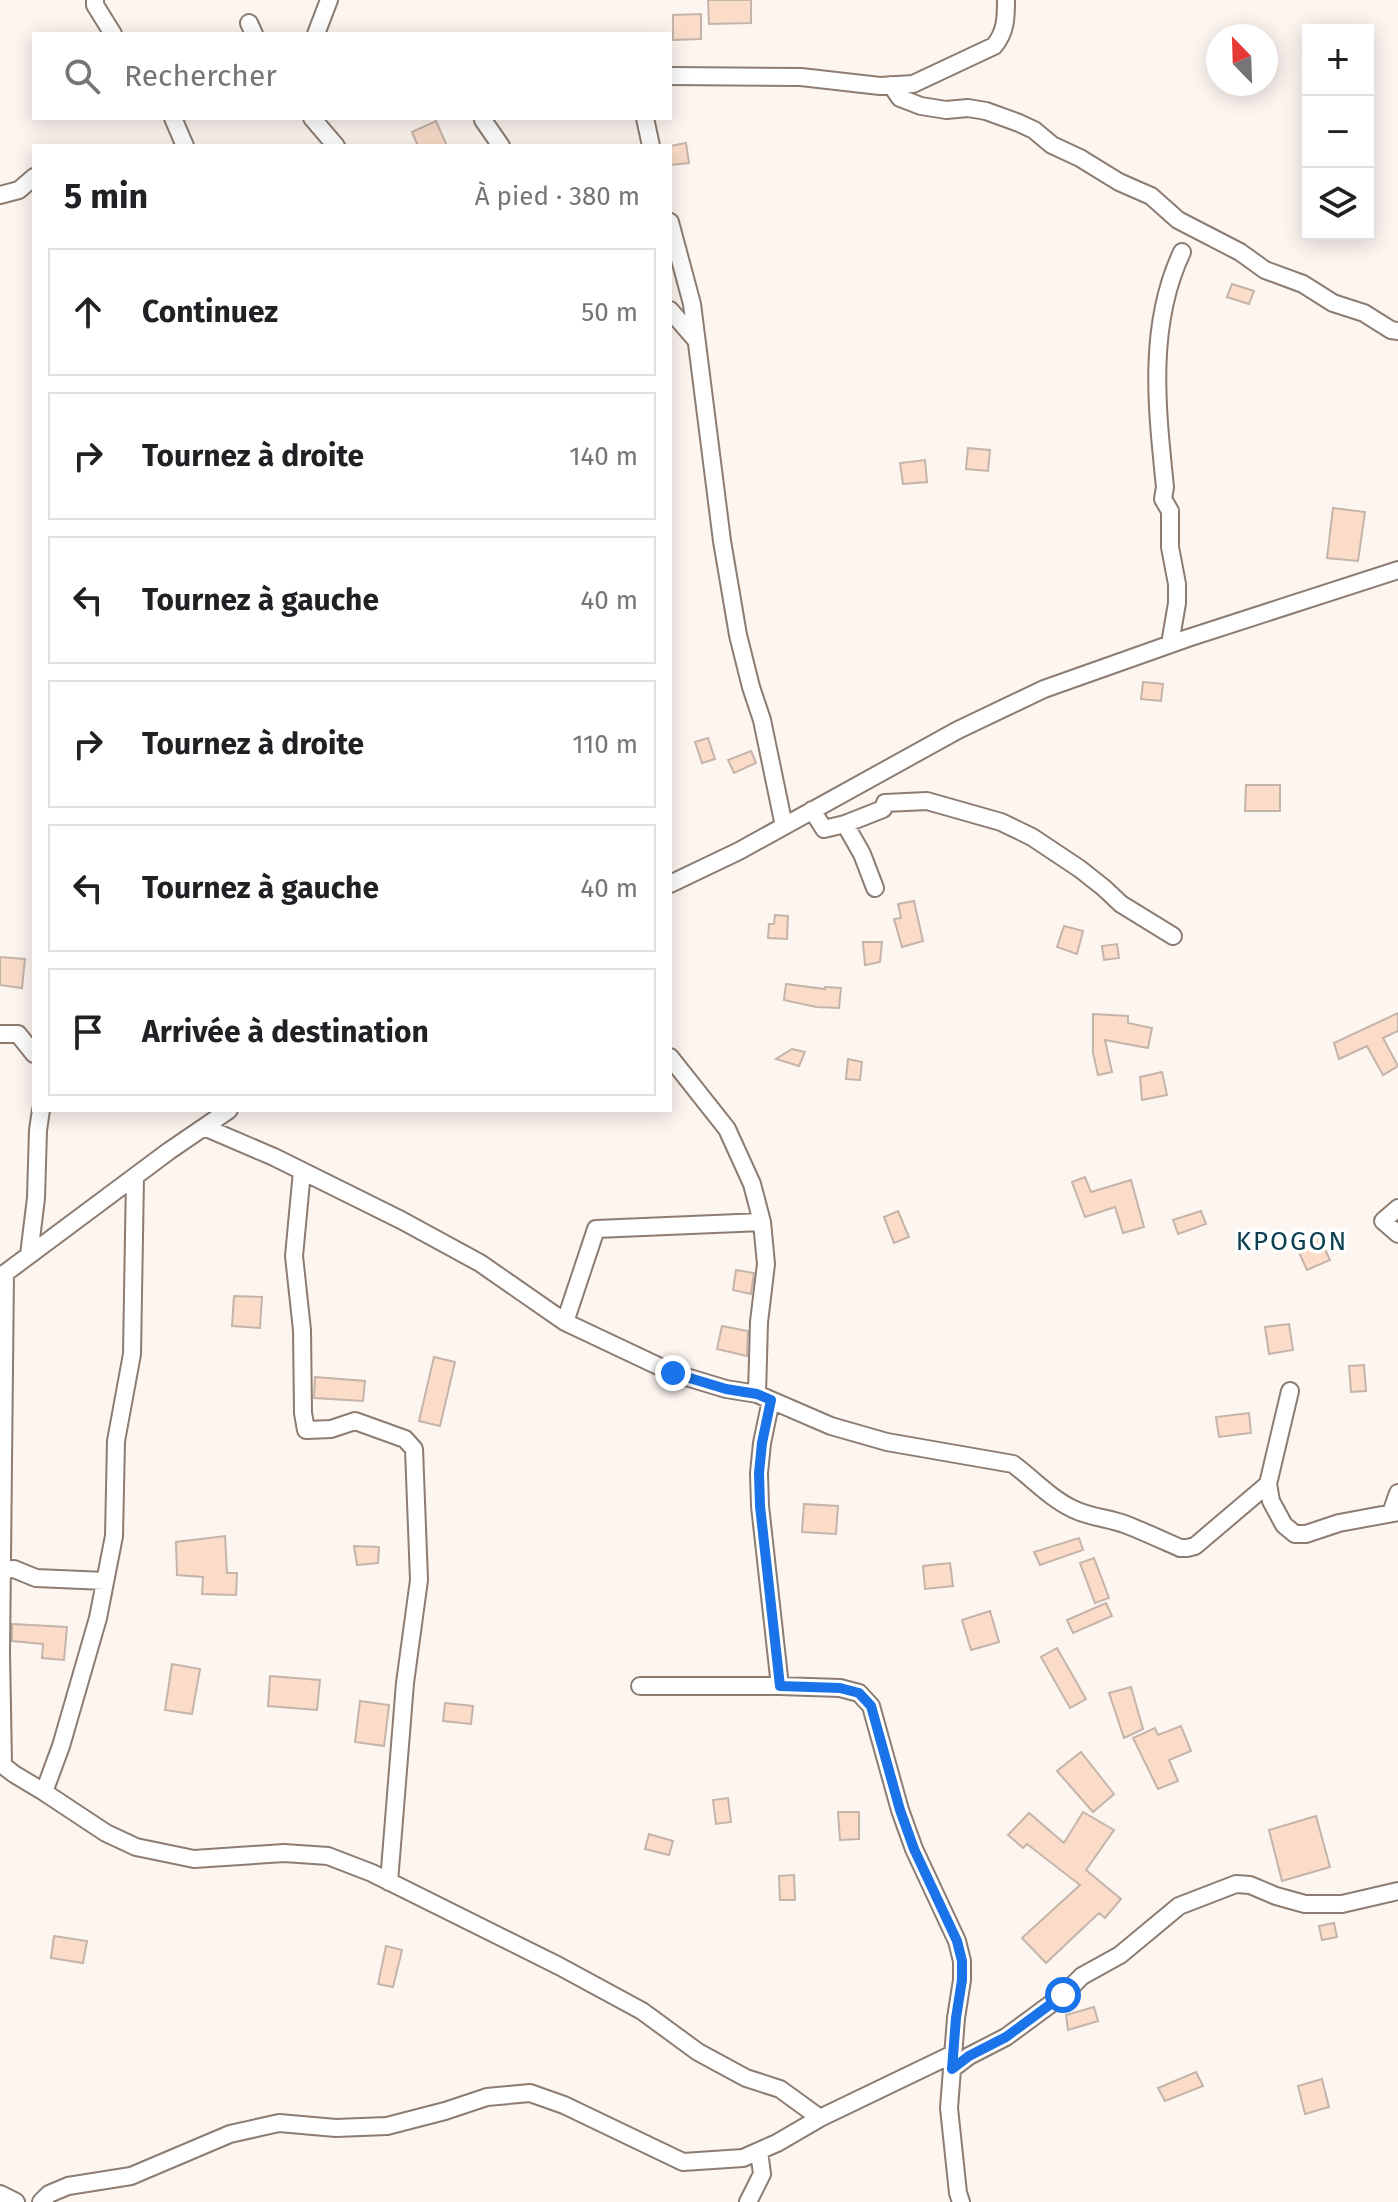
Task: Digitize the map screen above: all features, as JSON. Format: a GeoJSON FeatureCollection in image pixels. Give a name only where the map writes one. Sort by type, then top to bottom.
{"type":"FeatureCollection","features":[{"type":"Feature","properties":{"kind":"street"},"geometry":{"type":"LineString","coordinates":[[95,0],[112,32]]}},
{"type":"Feature","properties":{"kind":"street"},"geometry":{"type":"LineString","coordinates":[[317,32],[329,0]]}},
{"type":"Feature","properties":{"kind":"street"},"geometry":{"type":"LineString","coordinates":[[672,76],[801,77],[849,83],[913,84],[994,46],[1001,38],[1006,22],[1006,0]]}},
{"type":"Feature","properties":{"kind":"street"},"geometry":{"type":"LineString","coordinates":[[891,85],[900,98],[921,106],[986,111],[1034,130],[1052,145],[1151,196],[1178,220],[1240,252],[1265,270],[1303,284],[1333,303],[1364,313],[1398,331]]}},
{"type":"Feature","properties":{"kind":"street"},"geometry":{"type":"LineString","coordinates":[[174,120],[184,144]]}},
{"type":"Feature","properties":{"kind":"street"},"geometry":{"type":"LineString","coordinates":[[314,120],[334,144]]}},
{"type":"Feature","properties":{"kind":"street"},"geometry":{"type":"LineString","coordinates":[[483,120],[500,144]]}},
{"type":"Feature","properties":{"kind":"street"},"geometry":{"type":"LineString","coordinates":[[645,120],[651,144]]}},
{"type":"Feature","properties":{"kind":"street"},"geometry":{"type":"LineString","coordinates":[[0,195],[19,190],[32,179]]}},
{"type":"Feature","properties":{"kind":"street"},"geometry":{"type":"LineString","coordinates":[[672,229],[692,304],[722,541],[738,635],[762,720],[784,826]]}},
{"type":"Feature","properties":{"kind":"street"},"geometry":{"type":"LineString","coordinates":[[1170,644],[1177,584],[1170,547],[1170,511],[1163,499],[1165,487],[1157,407],[1158,359],[1167,292],[1182,252]]}},
{"type":"Feature","properties":{"kind":"street"},"geometry":{"type":"LineString","coordinates":[[672,312],[697,341]]}},
{"type":"Feature","properties":{"kind":"street"},"geometry":{"type":"LineString","coordinates":[[672,883],[739,851],[958,730],[1044,689],[1170,644],[1398,570]]}},
{"type":"Feature","properties":{"kind":"street"},"geometry":{"type":"LineString","coordinates":[[812,810],[824,829],[883,809],[885,803],[927,801],[1001,822],[1032,837],[1104,888],[1121,904],[1173,936]]}},
{"type":"Feature","properties":{"kind":"street"},"geometry":{"type":"LineString","coordinates":[[845,824],[862,854],[875,888]]}},
{"type":"Feature","properties":{"kind":"street"},"geometry":{"type":"LineString","coordinates":[[0,1034],[18,1034],[32,1052]]}},
{"type":"Feature","properties":{"kind":"street"},"geometry":{"type":"LineString","coordinates":[[672,1059],[727,1129],[752,1184],[762,1222],[766,1264],[759,1322],[764,1397],[760,1506],[780,1686]]}},
{"type":"Feature","properties":{"kind":"street"},"geometry":{"type":"LineString","coordinates":[[29,1255],[41,1112]]}},
{"type":"Feature","properties":{"kind":"street"},"geometry":{"type":"LineString","coordinates":[[226,1112],[3,1275],[1,1764],[106,1833],[136,1847],[194,1859],[284,1853],[328,1856],[389,1882],[642,2011],[698,2052],[746,2078],[780,2089],[820,2118]]}},
{"type":"Feature","properties":{"kind":"street"},"geometry":{"type":"LineString","coordinates":[[204,1127],[274,1157],[401,1220],[480,1263],[565,1322],[673,1373],[764,1397],[831,1426],[887,1442],[1013,1464],[1043,1490],[1072,1509],[1124,1524],[1180,1548],[1195,1546],[1268,1484]]}},
{"type":"Feature","properties":{"kind":"street"},"geometry":{"type":"LineString","coordinates":[[302,1171],[294,1256],[302,1330],[306,1430],[331,1429],[355,1421],[405,1439],[414,1449],[419,1580],[405,1683],[389,1882]]}},
{"type":"Feature","properties":{"kind":"street"},"geometry":{"type":"LineString","coordinates":[[44,1792],[61,1746],[98,1618],[114,1536],[116,1441],[132,1354],[135,1177]]}},
{"type":"Feature","properties":{"kind":"street"},"geometry":{"type":"LineString","coordinates":[[1398,1208],[1383,1221],[1398,1234]]}},
{"type":"Feature","properties":{"kind":"street"},"geometry":{"type":"LineString","coordinates":[[565,1322],[596,1229],[762,1222]]}},
{"type":"Feature","properties":{"kind":"street"},"geometry":{"type":"LineString","coordinates":[[1290,1391],[1268,1484],[1271,1501],[1284,1525],[1295,1534],[1306,1534],[1339,1523],[1395,1513],[1398,1493]]}},
{"type":"Feature","properties":{"kind":"street"},"geometry":{"type":"LineString","coordinates":[[3,1570],[14,1569],[36,1578],[105,1581]]}},
{"type":"Feature","properties":{"kind":"street"},"geometry":{"type":"LineString","coordinates":[[640,1686],[840,1688],[859,1693],[871,1706],[900,1810],[914,1849],[957,1941],[962,1961],[949,2108],[961,2202]]}},
{"type":"Feature","properties":{"kind":"street"},"geometry":{"type":"LineString","coordinates":[[41,2202],[49,2194],[68,2186],[131,2176],[230,2134],[279,2123],[336,2128],[387,2126],[487,2097],[530,2093],[564,2105],[683,2162],[743,2158],[820,2118],[969,2056],[1006,2037],[1063,1995],[1082,1976],[1120,1955],[1179,1906],[1236,1884],[1250,1885],[1305,1904],[1342,1904],[1398,1891]]}},
{"type":"Feature","properties":{"kind":"street"},"geometry":{"type":"LineString","coordinates":[[748,2202],[762,2174],[759,2151]]}},
{"type":"Feature","properties":{"kind":"street"},"geometry":{"type":"LineString","coordinates":[[0,2194],[16,2202]]}},
{"type":"Feature","properties":{"kind":"building"},"geometry":{"type":"Polygon","coordinates":[[[708,0],[751,0],[751,23],[709,24],[708,0]]]}},
{"type":"Feature","properties":{"kind":"building"},"geometry":{"type":"Polygon","coordinates":[[[701,14],[701,39],[673,40],[673,15],[701,14]]]}},
{"type":"Feature","properties":{"kind":"building"},"geometry":{"type":"Polygon","coordinates":[[[436,121],[446,144],[417,144],[412,132],[436,121]]]}},
{"type":"Feature","properties":{"kind":"building"},"geometry":{"type":"Polygon","coordinates":[[[686,143],[689,163],[672,165],[672,146],[686,143]]]}},
{"type":"Feature","properties":{"kind":"building"},"geometry":{"type":"Polygon","coordinates":[[[1232,284],[1254,291],[1249,304],[1227,297],[1232,284]]]}},
{"type":"Feature","properties":{"kind":"building"},"geometry":{"type":"Polygon","coordinates":[[[968,448],[990,450],[988,471],[966,469],[968,448]]]}},
{"type":"Feature","properties":{"kind":"building"},"geometry":{"type":"Polygon","coordinates":[[[925,460],[927,482],[903,484],[900,463],[925,460]]]}},
{"type":"Feature","properties":{"kind":"building"},"geometry":{"type":"Polygon","coordinates":[[[1333,508],[1365,512],[1358,561],[1327,558],[1333,508]]]}},
{"type":"Feature","properties":{"kind":"building"},"geometry":{"type":"Polygon","coordinates":[[[1143,682],[1163,684],[1161,701],[1141,699],[1143,682]]]}},
{"type":"Feature","properties":{"kind":"building"},"geometry":{"type":"Polygon","coordinates":[[[708,738],[715,759],[702,763],[695,742],[708,738]]]}},
{"type":"Feature","properties":{"kind":"building"},"geometry":{"type":"Polygon","coordinates":[[[751,751],[756,763],[734,773],[728,760],[751,751]]]}},
{"type":"Feature","properties":{"kind":"building"},"geometry":{"type":"Polygon","coordinates":[[[1246,785],[1280,785],[1280,811],[1245,811],[1246,785]]]}},
{"type":"Feature","properties":{"kind":"building"},"geometry":{"type":"Polygon","coordinates":[[[914,901],[923,941],[902,947],[894,919],[901,918],[898,904],[914,901]]]}},
{"type":"Feature","properties":{"kind":"building"},"geometry":{"type":"Polygon","coordinates":[[[775,915],[788,916],[787,939],[768,938],[769,924],[774,924],[775,915]]]}},
{"type":"Feature","properties":{"kind":"building"},"geometry":{"type":"Polygon","coordinates":[[[1064,926],[1083,931],[1077,954],[1057,947],[1064,926]]]}},
{"type":"Feature","properties":{"kind":"building"},"geometry":{"type":"Polygon","coordinates":[[[863,942],[882,942],[880,962],[865,965],[863,942]]]}},
{"type":"Feature","properties":{"kind":"building"},"geometry":{"type":"Polygon","coordinates":[[[1117,944],[1119,958],[1104,960],[1102,946],[1117,944]]]}},
{"type":"Feature","properties":{"kind":"building"},"geometry":{"type":"Polygon","coordinates":[[[0,957],[25,959],[22,988],[0,985],[0,957]]]}},
{"type":"Feature","properties":{"kind":"building"},"geometry":{"type":"Polygon","coordinates":[[[786,984],[841,988],[839,1008],[784,1000],[786,984]]]}},
{"type":"Feature","properties":{"kind":"building"},"geometry":{"type":"Polygon","coordinates":[[[1398,1013],[1398,1031],[1383,1038],[1398,1066],[1383,1075],[1367,1046],[1339,1059],[1334,1043],[1398,1013]]]}},
{"type":"Feature","properties":{"kind":"building"},"geometry":{"type":"Polygon","coordinates":[[[1093,1014],[1128,1016],[1128,1023],[1152,1028],[1148,1048],[1105,1040],[1112,1072],[1098,1075],[1093,1053],[1093,1014]]]}},
{"type":"Feature","properties":{"kind":"building"},"geometry":{"type":"Polygon","coordinates":[[[792,1049],[805,1052],[799,1066],[776,1059],[792,1049]]]}},
{"type":"Feature","properties":{"kind":"building"},"geometry":{"type":"Polygon","coordinates":[[[848,1059],[862,1062],[860,1080],[846,1079],[848,1059]]]}},
{"type":"Feature","properties":{"kind":"building"},"geometry":{"type":"Polygon","coordinates":[[[1162,1072],[1167,1095],[1142,1100],[1140,1077],[1162,1072]]]}},
{"type":"Feature","properties":{"kind":"building"},"geometry":{"type":"Polygon","coordinates":[[[1085,1177],[1091,1192],[1131,1180],[1144,1227],[1123,1233],[1115,1207],[1085,1217],[1072,1182],[1085,1177]]]}},
{"type":"Feature","properties":{"kind":"building"},"geometry":{"type":"Polygon","coordinates":[[[898,1211],[909,1237],[894,1243],[884,1217],[898,1211]]]}},
{"type":"Feature","properties":{"kind":"building"},"geometry":{"type":"Polygon","coordinates":[[[1201,1211],[1206,1224],[1178,1234],[1173,1220],[1201,1211]]]}},
{"type":"Feature","properties":{"kind":"building"},"geometry":{"type":"Polygon","coordinates":[[[1318,1234],[1330,1260],[1307,1270],[1295,1244],[1318,1234]]]}},
{"type":"Feature","properties":{"kind":"building"},"geometry":{"type":"Polygon","coordinates":[[[736,1270],[754,1273],[751,1294],[733,1290],[736,1270]]]}},
{"type":"Feature","properties":{"kind":"building"},"geometry":{"type":"Polygon","coordinates":[[[234,1296],[262,1297],[260,1328],[232,1326],[234,1296]]]}},
{"type":"Feature","properties":{"kind":"building"},"geometry":{"type":"Polygon","coordinates":[[[1289,1324],[1293,1350],[1269,1354],[1265,1327],[1289,1324]]]}},
{"type":"Feature","properties":{"kind":"building"},"geometry":{"type":"Polygon","coordinates":[[[722,1326],[748,1331],[747,1356],[717,1349],[722,1326]]]}},
{"type":"Feature","properties":{"kind":"building"},"geometry":{"type":"Polygon","coordinates":[[[434,1357],[455,1362],[440,1426],[419,1421],[434,1357]]]}},
{"type":"Feature","properties":{"kind":"building"},"geometry":{"type":"Polygon","coordinates":[[[1364,1365],[1366,1391],[1351,1392],[1349,1366],[1364,1365]]]}},
{"type":"Feature","properties":{"kind":"building"},"geometry":{"type":"Polygon","coordinates":[[[315,1377],[365,1381],[363,1401],[314,1398],[315,1377]]]}},
{"type":"Feature","properties":{"kind":"building"},"geometry":{"type":"Polygon","coordinates":[[[1249,1413],[1251,1433],[1219,1437],[1216,1417],[1249,1413]]]}},
{"type":"Feature","properties":{"kind":"building"},"geometry":{"type":"Polygon","coordinates":[[[804,1504],[838,1506],[836,1534],[802,1532],[804,1504]]]}},
{"type":"Feature","properties":{"kind":"building"},"geometry":{"type":"Polygon","coordinates":[[[225,1536],[227,1573],[237,1573],[236,1595],[202,1594],[203,1577],[177,1575],[176,1542],[225,1536]]]}},
{"type":"Feature","properties":{"kind":"building"},"geometry":{"type":"Polygon","coordinates":[[[1079,1538],[1083,1550],[1040,1565],[1034,1552],[1079,1538]]]}},
{"type":"Feature","properties":{"kind":"building"},"geometry":{"type":"Polygon","coordinates":[[[354,1546],[379,1547],[378,1563],[357,1565],[354,1546]]]}},
{"type":"Feature","properties":{"kind":"building"},"geometry":{"type":"Polygon","coordinates":[[[1094,1558],[1109,1598],[1095,1603],[1080,1563],[1094,1558]]]}},
{"type":"Feature","properties":{"kind":"building"},"geometry":{"type":"Polygon","coordinates":[[[950,1563],[953,1586],[925,1589],[923,1566],[950,1563]]]}},
{"type":"Feature","properties":{"kind":"building"},"geometry":{"type":"Polygon","coordinates":[[[1106,1603],[1112,1616],[1073,1633],[1067,1620],[1106,1603]]]}},
{"type":"Feature","properties":{"kind":"building"},"geometry":{"type":"Polygon","coordinates":[[[990,1611],[999,1642],[971,1650],[962,1620],[990,1611]]]}},
{"type":"Feature","properties":{"kind":"building"},"geometry":{"type":"Polygon","coordinates":[[[12,1624],[67,1627],[64,1660],[42,1658],[43,1644],[12,1641],[12,1624]]]}},
{"type":"Feature","properties":{"kind":"building"},"geometry":{"type":"Polygon","coordinates":[[[1057,1648],[1086,1699],[1070,1708],[1041,1657],[1057,1648]]]}},
{"type":"Feature","properties":{"kind":"building"},"geometry":{"type":"Polygon","coordinates":[[[172,1664],[200,1669],[192,1714],[165,1710],[172,1664]]]}},
{"type":"Feature","properties":{"kind":"building"},"geometry":{"type":"Polygon","coordinates":[[[270,1676],[320,1680],[317,1710],[268,1706],[270,1676]]]}},
{"type":"Feature","properties":{"kind":"building"},"geometry":{"type":"Polygon","coordinates":[[[1131,1687],[1143,1729],[1124,1738],[1109,1693],[1131,1687]]]}},
{"type":"Feature","properties":{"kind":"building"},"geometry":{"type":"Polygon","coordinates":[[[360,1701],[389,1705],[384,1746],[355,1742],[360,1701]]]}},
{"type":"Feature","properties":{"kind":"building"},"geometry":{"type":"Polygon","coordinates":[[[445,1703],[473,1706],[471,1724],[443,1721],[445,1703]]]}},
{"type":"Feature","properties":{"kind":"building"},"geometry":{"type":"Polygon","coordinates":[[[1181,1726],[1191,1751],[1169,1760],[1178,1781],[1158,1789],[1133,1738],[1155,1728],[1158,1735],[1181,1726]]]}},
{"type":"Feature","properties":{"kind":"building"},"geometry":{"type":"Polygon","coordinates":[[[1081,1752],[1114,1794],[1093,1812],[1057,1771],[1081,1752]]]}},
{"type":"Feature","properties":{"kind":"building"},"geometry":{"type":"Polygon","coordinates":[[[728,1798],[731,1822],[716,1824],[713,1800],[728,1798]]]}},
{"type":"Feature","properties":{"kind":"building"},"geometry":{"type":"Polygon","coordinates":[[[838,1812],[859,1812],[859,1839],[840,1840],[838,1812]]]}},
{"type":"Feature","properties":{"kind":"building"},"geometry":{"type":"Polygon","coordinates":[[[1083,1812],[1114,1830],[1086,1870],[1121,1899],[1105,1918],[1099,1913],[1046,1963],[1022,1938],[1080,1885],[1027,1844],[1023,1848],[1008,1835],[1029,1813],[1064,1843],[1083,1812]]]}},
{"type":"Feature","properties":{"kind":"building"},"geometry":{"type":"Polygon","coordinates":[[[1316,1816],[1330,1867],[1282,1881],[1269,1830],[1316,1816]]]}},
{"type":"Feature","properties":{"kind":"building"},"geometry":{"type":"Polygon","coordinates":[[[649,1834],[673,1841],[669,1855],[645,1849],[649,1834]]]}},
{"type":"Feature","properties":{"kind":"building"},"geometry":{"type":"Polygon","coordinates":[[[794,1875],[795,1900],[780,1900],[779,1876],[794,1875]]]}},
{"type":"Feature","properties":{"kind":"building"},"geometry":{"type":"Polygon","coordinates":[[[1334,1923],[1337,1937],[1322,1940],[1319,1926],[1334,1923]]]}},
{"type":"Feature","properties":{"kind":"building"},"geometry":{"type":"Polygon","coordinates":[[[54,1936],[87,1941],[83,1963],[51,1958],[54,1936]]]}},
{"type":"Feature","properties":{"kind":"building"},"geometry":{"type":"Polygon","coordinates":[[[386,1946],[402,1950],[393,1987],[378,1984],[386,1946]]]}},
{"type":"Feature","properties":{"kind":"building"},"geometry":{"type":"Polygon","coordinates":[[[1094,2007],[1098,2021],[1068,2030],[1066,2015],[1094,2007]]]}},
{"type":"Feature","properties":{"kind":"building"},"geometry":{"type":"Polygon","coordinates":[[[1196,2072],[1203,2086],[1165,2101],[1158,2088],[1196,2072]]]}},
{"type":"Feature","properties":{"kind":"building"},"geometry":{"type":"Polygon","coordinates":[[[1322,2079],[1329,2107],[1305,2114],[1298,2086],[1322,2079]]]}},
{"type":"Feature","properties":{"kind":"district","name":"KPOGON"},"geometry":{"type":"Point","coordinates":[1292,1241]}},
{"type":"Feature","properties":{"kind":"route"},"geometry":{"type":"LineString","coordinates":[[673,1373],[771,1400],[762,1443],[760,1506],[780,1686],[840,1688],[859,1693],[871,1706],[900,1810],[914,1849],[957,1941],[962,1961],[952,2069],[969,2056],[1006,2037],[1063,1995]]}}]}
